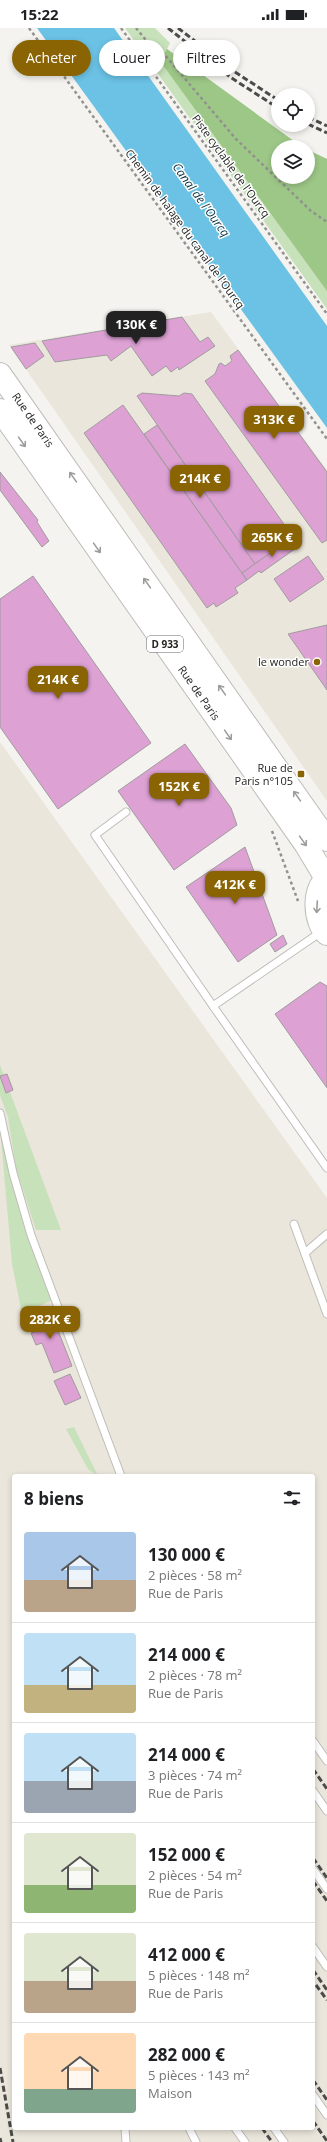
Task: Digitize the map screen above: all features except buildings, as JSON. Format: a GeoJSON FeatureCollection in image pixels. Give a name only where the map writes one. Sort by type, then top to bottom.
{"type":"FeatureCollection","features":[{"type":"Feature","properties":{"kind":"main road","name":"Rue de Paris"},"geometry":{"type":"LineString","coordinates":[[0,374],[327,840]]}},
{"type":"Feature","properties":{"kind":"main road","name":"Rue de Paris"},"geometry":{"type":"LineString","coordinates":[[0,410],[306,845],[327,879]]}},
{"type":"Feature","properties":{"kind":"main road"},"geometry":{"type":"LineString","coordinates":[[325,932],[317,914],[318,893],[327,879]]}},
{"type":"Feature","properties":{"kind":"lane"},"geometry":{"type":"LineString","coordinates":[[126,812],[95,835],[327,1168]]}},
{"type":"Feature","properties":{"kind":"lane"},"geometry":{"type":"LineString","coordinates":[[213,1006],[325,932]]}},
{"type":"Feature","properties":{"kind":"lane"},"geometry":{"type":"LineString","coordinates":[[0,1113],[13,1172],[31,1235],[120,1474]]}},
{"type":"Feature","properties":{"kind":"lane"},"geometry":{"type":"LineString","coordinates":[[294,1224],[327,1314]]}},
{"type":"Feature","properties":{"kind":"lane"},"geometry":{"type":"LineString","coordinates":[[305,1253],[327,1234]]}},
{"type":"Feature","properties":{"kind":"lane"},"geometry":{"type":"LineString","coordinates":[[315,1744],[327,1761]]}},
{"type":"Feature","properties":{"kind":"lane"},"geometry":{"type":"LineString","coordinates":[[315,1795],[327,1811]]}},
{"type":"Feature","properties":{"kind":"lane"},"geometry":{"type":"LineString","coordinates":[[315,1872],[327,1889]]}},
{"type":"Feature","properties":{"kind":"lane"},"geometry":{"type":"LineString","coordinates":[[315,1950],[327,1967]]}},
{"type":"Feature","properties":{"kind":"lane"},"geometry":{"type":"LineString","coordinates":[[315,2098],[327,2115]]}},
{"type":"Feature","properties":{"kind":"lane"},"geometry":{"type":"LineString","coordinates":[[125,2130],[126,2142]]}},
{"type":"Feature","properties":{"kind":"lane"},"geometry":{"type":"LineString","coordinates":[[190,2130],[196,2142]]}},
{"type":"Feature","properties":{"kind":"lane"},"geometry":{"type":"LineString","coordinates":[[236,2130],[245,2142]]}},
{"type":"Feature","properties":{"kind":"lane"},"geometry":{"type":"LineString","coordinates":[[275,2130],[284,2142]]}},
{"type":"Feature","properties":{"kind":"path","name":"Chemin de halage du canal de l'Ourcq"},"geometry":{"type":"LineString","coordinates":[[29,28],[327,439]]}},
{"type":"Feature","properties":{"kind":"path","name":"Piste cyclable de l'Ourcq"},"geometry":{"type":"LineString","coordinates":[[121,28],[327,314]]}},
{"type":"Feature","properties":{"kind":"path"},"geometry":{"type":"LineString","coordinates":[[136,28],[149,44],[155,45],[164,54],[236,139],[311,211],[327,222]]}},
{"type":"Feature","properties":{"kind":"path"},"geometry":{"type":"LineString","coordinates":[[270,827],[282,854],[300,909]]}},
{"type":"Feature","properties":{"kind":"shaded area"},"geometry":{"type":"Polygon","coordinates":[[[211,312],[327,470],[327,801],[9,345],[211,312]]]}},
{"type":"Feature","properties":{"kind":"shaded area"},"geometry":{"type":"Polygon","coordinates":[[[0,742],[327,1198],[327,2142],[0,2142],[0,742]]]}},
{"type":"Feature","properties":{"kind":"green space"},"geometry":{"type":"Polygon","coordinates":[[[125,28],[155,28],[170,43],[167,49],[173,53],[173,76],[204,76],[271,124],[271,132],[281,132],[292,140],[271,140],[271,184],[315,184],[315,153],[327,159],[327,309],[160,76],[165,76],[165,40],[134,40],[125,28]]]}},
{"type":"Feature","properties":{"kind":"green space"},"geometry":{"type":"Polygon","coordinates":[[[167,49],[173,53],[173,76],[204,76],[271,124],[271,132],[281,132],[292,140],[271,140],[271,184],[315,184],[315,153],[327,159],[327,291],[165,68],[165,52],[167,49]]]}},
{"type":"Feature","properties":{"kind":"green space"},"geometry":{"type":"Polygon","coordinates":[[[0,1065],[61,1230],[36,1230],[16,1168],[8,1117],[0,1095],[0,1065]]]}},
{"type":"Feature","properties":{"kind":"green space"},"geometry":{"type":"Polygon","coordinates":[[[0,1127],[26,1233],[52,1300],[22,1314],[12,1264],[0,1127]]]}},
{"type":"Feature","properties":{"kind":"green space"},"geometry":{"type":"Polygon","coordinates":[[[74,1427],[97,1474],[88,1469],[66,1429],[74,1427]]]}},
{"type":"Feature","properties":{"kind":"water","name":"Canal de l'Ourcq"},"geometry":{"type":"Polygon","coordinates":[[[37,28],[114,28],[123,40],[99,40],[99,76],[148,76],[327,326],[327,428],[72,76],[91,76],[91,40],[46,40],[37,28]]]}},
{"type":"Feature","properties":{"kind":"railway"},"geometry":{"type":"LineString","coordinates":[[168,28],[230,77],[271,103]]}},
{"type":"Feature","properties":{"kind":"railway"},"geometry":{"type":"LineString","coordinates":[[178,28],[235,72],[271,95]]}},
{"type":"Feature","properties":{"kind":"railway"},"geometry":{"type":"LineString","coordinates":[[315,120],[327,126]]}},
{"type":"Feature","properties":{"kind":"railway"},"geometry":{"type":"LineString","coordinates":[[315,127],[327,133]]}},
{"type":"Feature","properties":{"kind":"railway"},"geometry":{"type":"LineString","coordinates":[[315,1772],[327,1789]]}},
{"type":"Feature","properties":{"kind":"railway"},"geometry":{"type":"LineString","coordinates":[[315,1861],[327,1878]]}},
{"type":"Feature","properties":{"kind":"railway"},"geometry":{"type":"LineString","coordinates":[[315,1884],[327,1901]]}},
{"type":"Feature","properties":{"kind":"railway"},"geometry":{"type":"LineString","coordinates":[[315,1973],[327,1990]]}},
{"type":"Feature","properties":{"kind":"railway"},"geometry":{"type":"LineString","coordinates":[[316,1985],[327,2000]]}},
{"type":"Feature","properties":{"kind":"railway"},"geometry":{"type":"LineString","coordinates":[[0,2068],[13,2142]]}},
{"type":"Feature","properties":{"kind":"railway"},"geometry":{"type":"LineString","coordinates":[[315,2083],[327,2100]]}},
{"type":"Feature","properties":{"kind":"railway"},"geometry":{"type":"LineString","coordinates":[[315,2124],[327,2141]]}},
{"type":"Feature","properties":{"kind":"railway"},"geometry":{"type":"LineString","coordinates":[[263,2130],[272,2142]]}},
{"type":"Feature","properties":{"kind":"railway"},"geometry":{"type":"LineString","coordinates":[[0,2138],[1,2142]]}},
{"type":"Feature","properties":{"kind":"place","name":"le wonder"},"geometry":{"type":"Point","coordinates":[317,662]}},
{"type":"Feature","properties":{"kind":"place","name":"Rue de Paris n°105"},"geometry":{"type":"Point","coordinates":[301,774]}}]}
